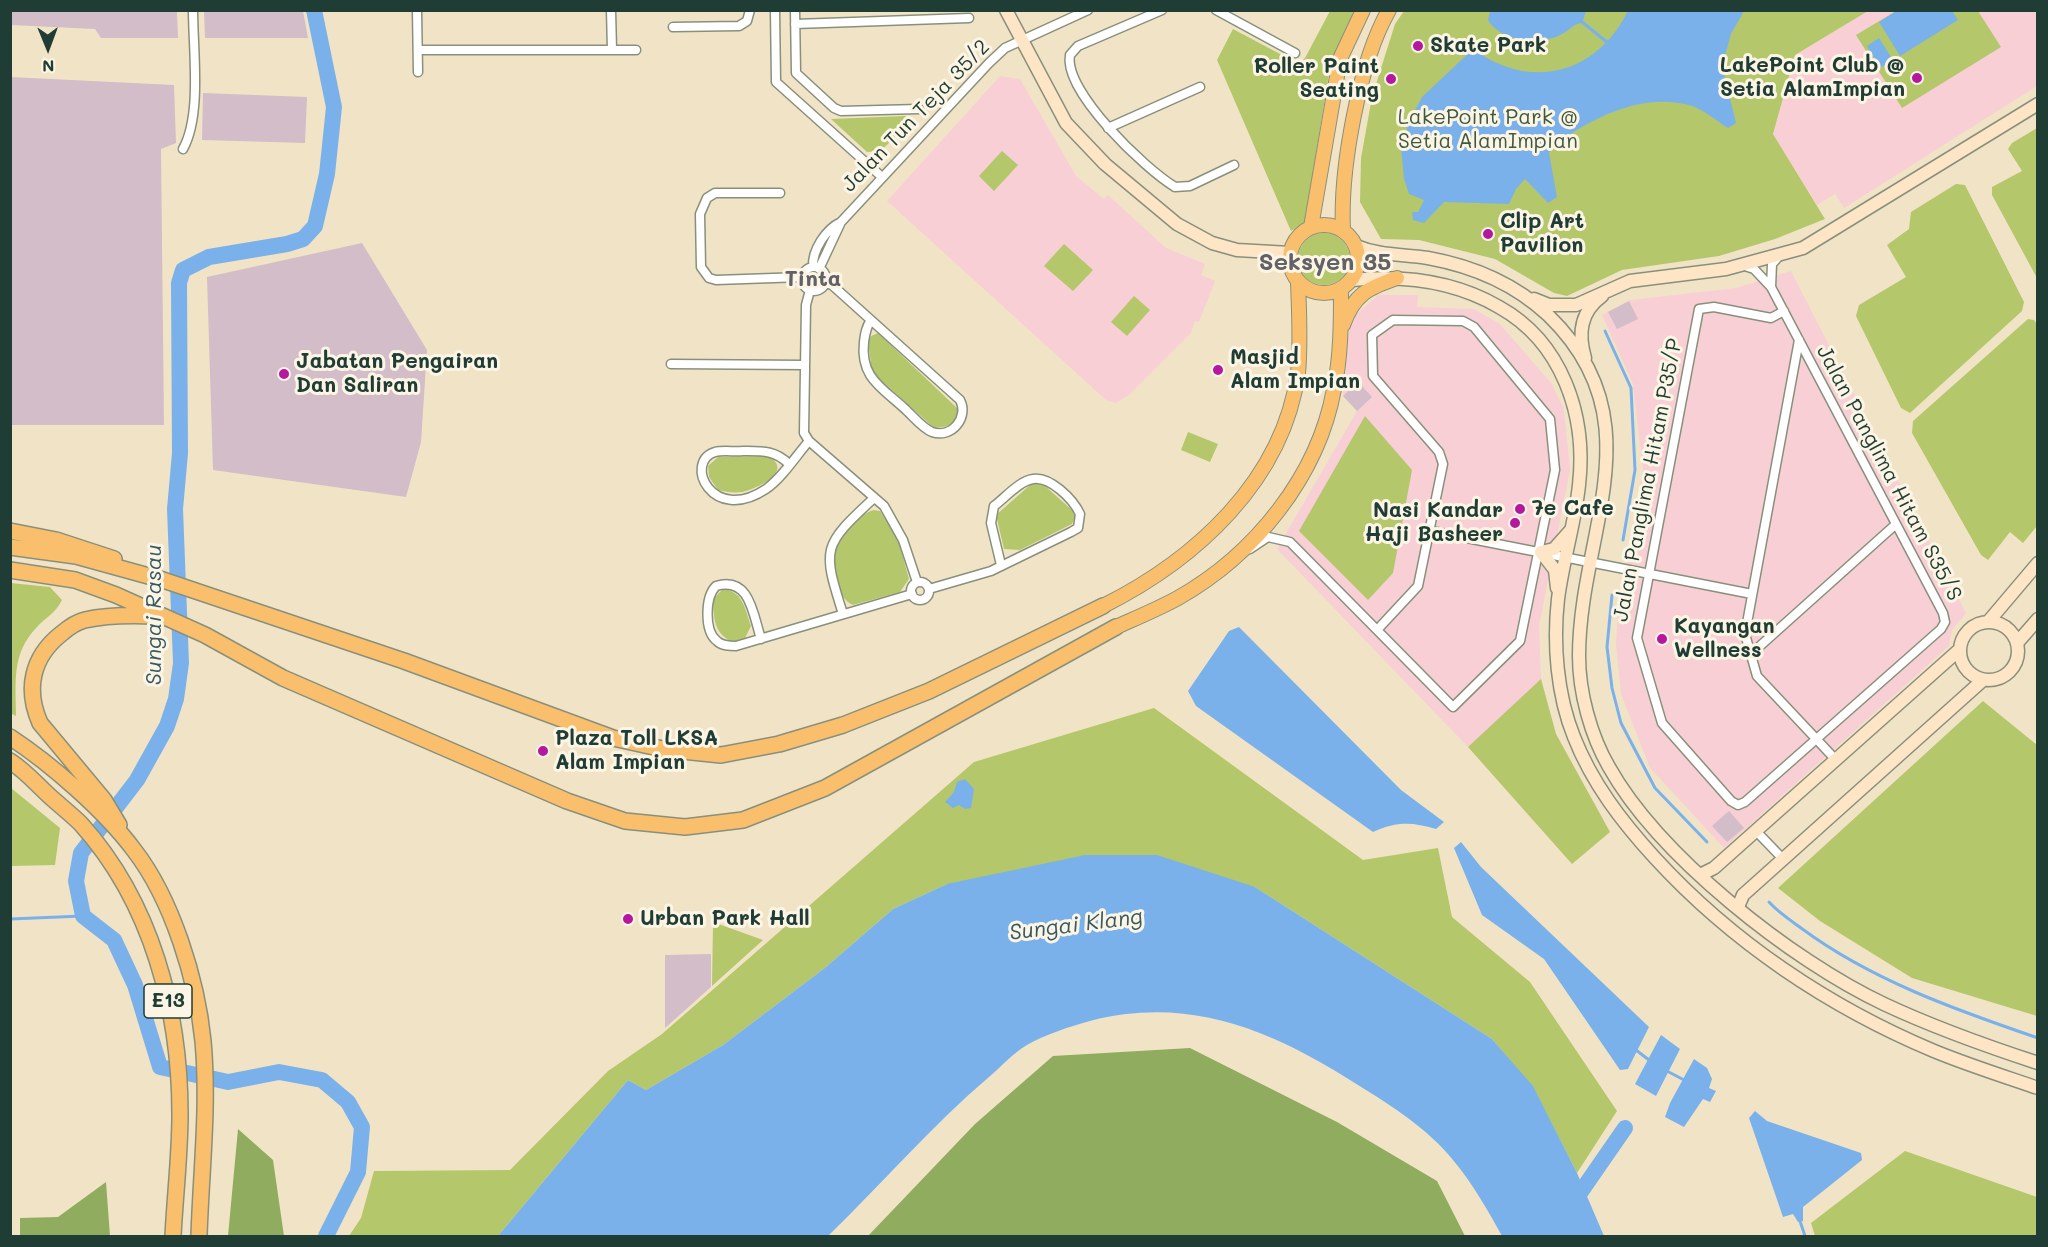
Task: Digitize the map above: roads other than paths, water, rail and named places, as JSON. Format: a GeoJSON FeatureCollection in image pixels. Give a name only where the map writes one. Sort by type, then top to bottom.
{"type":"FeatureCollection","features":[{"type":"Feature","properties":{"kind":"highway"},"geometry":{"type":"LineString","coordinates":[[10,531],[26,532],[96,551],[163,580]]}},
{"type":"Feature","properties":{"kind":"highway"},"geometry":{"type":"LineString","coordinates":[[18,548],[76,556],[163,580],[404,661],[613,738],[663,749],[721,754],[779,744],[843,725],[958,677],[1103,606]]}},
{"type":"Feature","properties":{"kind":"highway"},"geometry":{"type":"LineString","coordinates":[[15,571],[75,580],[116,595],[205,635],[283,678],[567,801],[625,821],[685,827],[743,820],[825,788],[1116,627]]}},
{"type":"Feature","properties":{"kind":"highway"},"geometry":{"type":"LineString","coordinates":[[70,774],[34,710],[31,687],[36,663],[49,644],[83,621],[131,615],[161,616]]}},
{"type":"Feature","properties":{"kind":"highway"},"geometry":{"type":"LineString","coordinates":[[10,737],[70,774]]}},
{"type":"Feature","properties":{"kind":"highway","name":"E13"},"geometry":{"type":"LineString","coordinates":[[10,761],[24,770],[86,830],[124,884],[143,921],[164,983],[173,1021],[180,1114],[173,1236]]}},
{"type":"Feature","properties":{"kind":"highway","name":"E13"},"geometry":{"type":"LineString","coordinates":[[70,774],[104,800],[135,850],[173,922],[198,1010],[203,1041],[205,1114],[199,1236]]}},
{"type":"Feature","properties":{"kind":"main road"},"geometry":{"type":"LineString","coordinates":[[1006,10],[1066,123],[1106,164],[1177,224],[1212,243],[1237,250],[1290,253]]}},
{"type":"Feature","properties":{"kind":"main road"},"geometry":{"type":"LineString","coordinates":[[1311,227],[1340,59],[1363,10]]}},
{"type":"Feature","properties":{"kind":"main road"},"geometry":{"type":"LineString","coordinates":[[1343,230],[1342,206],[1354,122],[1368,64],[1380,26],[1389,10]]}},
{"type":"Feature","properties":{"kind":"main road"},"geometry":{"type":"LineString","coordinates":[[1103,606],[1128,594],[1204,538],[1225,519],[1249,490],[1268,460],[1287,417],[1298,373],[1298,282],[1291,269],[1290,253],[1297,237],[1311,227],[1332,226],[1343,230],[1356,246],[1371,252],[1450,264],[1496,279],[1549,305],[1576,305],[1630,281],[1692,275],[1741,265],[1803,248],[2037,104]]}},
{"type":"Feature","properties":{"kind":"main road"},"geometry":{"type":"LineString","coordinates":[[1116,627],[1177,598],[1227,565],[1280,511],[1301,475],[1321,432],[1334,390],[1346,285],[1358,267],[1356,246]]}},
{"type":"Feature","properties":{"kind":"main road"},"geometry":{"type":"LineString","coordinates":[[1298,282],[1317,293],[1328,294],[1346,285],[1397,278],[1444,285],[1485,298],[1514,315],[1539,337],[1553,356],[1569,389],[1579,427],[1580,483],[1558,597]]}},
{"type":"Feature","properties":{"kind":"main road"},"geometry":{"type":"LineString","coordinates":[[1341,334],[1348,310],[1357,297],[1374,286],[1397,278]]}},
{"type":"Feature","properties":{"kind":"main road"},"geometry":{"type":"LineString","coordinates":[[1615,287],[1597,300],[1582,322],[1580,340],[1587,368],[1605,418],[1608,451],[1604,499],[1585,591],[1579,658],[1584,696],[1594,734],[1608,766],[1629,799],[1649,824],[1700,875],[1789,947],[1866,995],[1916,1018],[2037,1063]]}},
{"type":"Feature","properties":{"kind":"main road"},"geometry":{"type":"LineString","coordinates":[[1521,292],[1549,316],[1587,368]]}},
{"type":"Feature","properties":{"kind":"main road"},"geometry":{"type":"LineString","coordinates":[[1572,528],[1554,549],[1540,552],[1555,570],[1558,597],[1556,657],[1573,735],[1608,802],[1668,872],[1705,908],[1750,945],[1815,991],[1934,1051],[2037,1088]]}},
{"type":"Feature","properties":{"kind":"main road"},"geometry":{"type":"LineString","coordinates":[[1988,622],[2007,627],[2018,643],[2018,658],[2009,673],[1999,679],[1983,680],[1967,671],[1961,661],[1959,650],[1962,638],[1969,629],[1988,622],[2037,563]]}},
{"type":"Feature","properties":{"kind":"main road"},"geometry":{"type":"LineString","coordinates":[[2018,643],[2037,619]]}},
{"type":"Feature","properties":{"kind":"main road"},"geometry":{"type":"LineString","coordinates":[[1700,875],[1714,868],[1959,650]]}},
{"type":"Feature","properties":{"kind":"main road"},"geometry":{"type":"LineString","coordinates":[[1738,907],[1743,895],[1983,680]]}},
{"type":"Feature","properties":{"kind":"street"},"geometry":{"type":"LineString","coordinates":[[183,149],[193,120],[193,10]]}},
{"type":"Feature","properties":{"kind":"street"},"geometry":{"type":"LineString","coordinates":[[417,10],[418,72]]}},
{"type":"Feature","properties":{"kind":"street"},"geometry":{"type":"LineString","coordinates":[[611,10],[612,50]]}},
{"type":"Feature","properties":{"kind":"street"},"geometry":{"type":"LineString","coordinates":[[673,27],[739,26],[747,21],[750,10]]}},
{"type":"Feature","properties":{"kind":"street"},"geometry":{"type":"LineString","coordinates":[[775,10],[776,82],[882,177]]}},
{"type":"Feature","properties":{"kind":"street"},"geometry":{"type":"LineString","coordinates":[[795,10],[796,73],[834,108],[841,111],[919,109]]}},
{"type":"Feature","properties":{"kind":"street","name":"Jalan Tun Teja 35/2"},"geometry":{"type":"LineString","coordinates":[[841,222],[829,228],[812,259],[819,266],[841,222],[988,63],[1005,48],[1088,10]]}},
{"type":"Feature","properties":{"kind":"street"},"geometry":{"type":"LineString","coordinates":[[1162,10],[1078,46],[1070,55],[1071,72],[1096,117],[1174,187],[1190,186],[1234,165]]}},
{"type":"Feature","properties":{"kind":"street"},"geometry":{"type":"LineString","coordinates":[[1216,10],[1295,53]]}},
{"type":"Feature","properties":{"kind":"street"},"geometry":{"type":"LineString","coordinates":[[795,24],[969,18]]}},
{"type":"Feature","properties":{"kind":"street"},"geometry":{"type":"LineString","coordinates":[[418,50],[636,50]]}},
{"type":"Feature","properties":{"kind":"street"},"geometry":{"type":"LineString","coordinates":[[1108,128],[1200,87]]}},
{"type":"Feature","properties":{"kind":"street"},"geometry":{"type":"LineString","coordinates":[[780,193],[715,193],[707,198],[700,213],[701,267],[709,278],[716,280],[802,278]]}},
{"type":"Feature","properties":{"kind":"street"},"geometry":{"type":"LineString","coordinates":[[1771,287],[1772,264],[1781,254]]}},
{"type":"Feature","properties":{"kind":"street","name":"Jalan Panglima Hitam S35/S"},"geometry":{"type":"LineString","coordinates":[[1738,805],[1745,802],[1817,739],[1941,629],[1945,622],[1943,613],[1771,287],[1754,269],[1741,265]]}},
{"type":"Feature","properties":{"kind":"street"},"geometry":{"type":"LineString","coordinates":[[819,266],[825,276],[825,283],[818,290],[810,290],[803,284],[802,278],[805,271],[819,266]]}},
{"type":"Feature","properties":{"kind":"street"},"geometry":{"type":"LineString","coordinates":[[825,283],[832,285],[871,320],[960,400],[964,407],[964,415],[952,429],[944,433],[929,430],[868,375],[863,354],[864,335],[871,320]]}},
{"type":"Feature","properties":{"kind":"street"},"geometry":{"type":"LineString","coordinates":[[810,290],[806,305],[804,433],[809,441],[874,498],[895,522],[917,582]]}},
{"type":"Feature","properties":{"kind":"street","name":"Jalan Panglima Hitam P35/P"},"geometry":{"type":"LineString","coordinates":[[1738,805],[1731,801],[1662,723],[1637,638],[1647,573],[1699,309],[1714,307],[1771,318],[1784,311]]}},
{"type":"Feature","properties":{"kind":"street"},"geometry":{"type":"LineString","coordinates":[[1227,565],[1268,537],[1290,542],[1453,707],[1520,641],[1555,470],[1550,418],[1473,327],[1463,321],[1393,320],[1372,335],[1373,376],[1441,455],[1443,464],[1418,586],[1377,630]]}},
{"type":"Feature","properties":{"kind":"street"},"geometry":{"type":"LineString","coordinates":[[1799,340],[1744,634],[1757,676],[1836,759]]}},
{"type":"Feature","properties":{"kind":"street"},"geometry":{"type":"LineString","coordinates":[[671,364],[805,365]]}},
{"type":"Feature","properties":{"kind":"street"},"geometry":{"type":"LineString","coordinates":[[789,464],[770,451],[714,452],[706,459],[703,479],[707,490],[718,497],[743,498],[768,488],[789,464],[809,441]]}},
{"type":"Feature","properties":{"kind":"street"},"geometry":{"type":"LineString","coordinates":[[929,589],[1001,566],[1078,528],[1080,514],[1073,502],[1043,480],[1034,478],[1025,481],[994,506],[991,523],[1001,566]]}},
{"type":"Feature","properties":{"kind":"street"},"geometry":{"type":"LineString","coordinates":[[843,614],[831,575],[830,546],[852,518],[874,498]]}},
{"type":"Feature","properties":{"kind":"street"},"geometry":{"type":"LineString","coordinates":[[1751,654],[1895,525]]}},
{"type":"Feature","properties":{"kind":"street"},"geometry":{"type":"LineString","coordinates":[[1431,531],[1752,594]]}},
{"type":"Feature","properties":{"kind":"street"},"geometry":{"type":"LineString","coordinates":[[761,639],[747,595],[739,586],[727,583],[716,586],[708,599],[710,632],[716,641],[736,646],[761,639],[843,614],[912,594],[922,600],[928,596],[929,589],[925,583],[917,582],[912,585],[912,594]]}},
{"type":"Feature","properties":{"kind":"street"},"geometry":{"type":"LineString","coordinates":[[1756,831],[1783,859]]}},
{"type":"Feature","properties":{"kind":"water"},"geometry":{"type":"Polygon","coordinates":[[[1490,10],[1586,11],[1582,23],[1554,38],[1533,41],[1502,33],[1488,20],[1490,10]]]}},
{"type":"Feature","properties":{"kind":"water"},"geometry":{"type":"Polygon","coordinates":[[[1898,10],[1952,11],[1958,20],[1900,56],[1879,22],[1898,10]]]}},
{"type":"Feature","properties":{"kind":"water"},"geometry":{"type":"Polygon","coordinates":[[[1628,11],[1744,11],[1731,34],[1722,66],[1736,123],[1728,128],[1697,108],[1677,103],[1647,103],[1618,110],[1590,122],[1565,137],[1552,149],[1549,153],[1557,197],[1548,203],[1525,179],[1516,189],[1509,204],[1444,202],[1424,223],[1413,220],[1412,212],[1418,212],[1424,200],[1409,194],[1404,179],[1401,147],[1409,122],[1422,97],[1473,49],[1495,62],[1517,70],[1539,72],[1560,70],[1580,62],[1598,50],[1614,33],[1628,11]]]}},
{"type":"Feature","properties":{"kind":"water"},"geometry":{"type":"Polygon","coordinates":[[[1879,38],[1893,60],[1880,68],[1867,46],[1879,38]]]}},
{"type":"Feature","properties":{"kind":"water"},"geometry":{"type":"Polygon","coordinates":[[[1239,627],[1401,790],[1444,822],[1436,829],[1404,824],[1373,832],[1196,706],[1188,691],[1229,631],[1239,627]]]}},
{"type":"Feature","properties":{"kind":"water"},"geometry":{"type":"Polygon","coordinates":[[[965,779],[974,789],[971,808],[965,809],[959,805],[953,808],[945,802],[954,792],[957,782],[965,779]]]}},
{"type":"Feature","properties":{"kind":"water"},"geometry":{"type":"Polygon","coordinates":[[[1461,842],[1481,867],[1649,1027],[1628,1069],[1620,1070],[1544,959],[1482,915],[1454,848],[1461,842]]]}},
{"type":"Feature","properties":{"kind":"water","name":"Sungai Klang"},"geometry":{"type":"Polygon","coordinates":[[[1085,855],[1157,855],[1255,887],[1492,1039],[1533,1086],[1577,1173],[1604,1236],[1502,1236],[1473,1187],[1443,1149],[1421,1128],[1384,1101],[1326,1066],[1262,1034],[1230,1023],[1163,1012],[1127,1014],[1090,1021],[1050,1034],[1022,1048],[947,1115],[828,1236],[498,1236],[628,1080],[646,1090],[723,1045],[826,967],[893,909],[947,884],[1085,855]]]}},
{"type":"Feature","properties":{"kind":"water"},"geometry":{"type":"Polygon","coordinates":[[[1661,1035],[1680,1049],[1656,1096],[1635,1084],[1661,1035]]]}},
{"type":"Feature","properties":{"kind":"water"},"geometry":{"type":"Polygon","coordinates":[[[1694,1059],[1707,1068],[1712,1079],[1709,1088],[1716,1091],[1710,1102],[1703,1099],[1684,1127],[1665,1117],[1694,1059]]]}},
{"type":"Feature","properties":{"kind":"water"},"geometry":{"type":"Polygon","coordinates":[[[1755,1111],[1767,1121],[1861,1153],[1862,1160],[1803,1207],[1803,1221],[1798,1222],[1793,1214],[1783,1217],[1749,1118],[1755,1111]]]}},
{"type":"Feature","properties":{"kind":"waterway","name":"Sungai Rasau"},"geometry":{"type":"LineString","coordinates":[[314,10],[334,107],[327,174],[315,226],[303,239],[287,244],[209,257],[183,270],[179,283],[180,453],[175,509],[181,663],[176,699],[167,726],[137,780],[81,853],[76,881],[83,916],[114,940],[135,985],[160,1067],[228,1082],[279,1072],[322,1080],[348,1102],[362,1127],[358,1172],[326,1236]]}},
{"type":"Feature","properties":{"kind":"waterway"},"geometry":{"type":"LineString","coordinates":[[1581,21],[1608,43]]}},
{"type":"Feature","properties":{"kind":"waterway"},"geometry":{"type":"LineString","coordinates":[[1605,331],[1631,388],[1635,470],[1623,540]]}},
{"type":"Feature","properties":{"kind":"waterway"},"geometry":{"type":"LineString","coordinates":[[1612,595],[1607,647],[1612,688],[1621,723],[1655,788],[1707,842]]}},
{"type":"Feature","properties":{"kind":"waterway"},"geometry":{"type":"LineString","coordinates":[[1769,902],[1784,916],[1828,947],[1885,978],[1945,1005],[2038,1038]]}},
{"type":"Feature","properties":{"kind":"waterway"},"geometry":{"type":"LineString","coordinates":[[10,919],[83,916]]}},
{"type":"Feature","properties":{"kind":"waterway"},"geometry":{"type":"LineString","coordinates":[[1636,1050],[1649,1060]]}},
{"type":"Feature","properties":{"kind":"waterway"},"geometry":{"type":"LineString","coordinates":[[1665,1070],[1686,1081]]}},
{"type":"Feature","properties":{"kind":"waterway"},"geometry":{"type":"LineString","coordinates":[[1571,1206],[1625,1128]]}},
{"type":"Feature","properties":{"kind":"waterway"},"geometry":{"type":"LineString","coordinates":[[1799,1218],[1805,1236]]}},
{"type":"Feature","properties":{"kind":"place","name":"Skate Park"},"geometry":{"type":"Point","coordinates":[1418,46]}},
{"type":"Feature","properties":{"kind":"place","name":"LakePoint Club @ Setia AlamImpian"},"geometry":{"type":"Point","coordinates":[1917,78]}},
{"type":"Feature","properties":{"kind":"place","name":"Roller Paint Seating"},"geometry":{"type":"Point","coordinates":[1391,79]}},
{"type":"Feature","properties":{"kind":"place","name":"Clip Art Pavilion"},"geometry":{"type":"Point","coordinates":[1488,234]}},
{"type":"Feature","properties":{"kind":"place","name":"Masjid Alam Impian"},"geometry":{"type":"Point","coordinates":[1218,370]}},
{"type":"Feature","properties":{"kind":"place","name":"Jabatan Pengairan Dan Saliran"},"geometry":{"type":"Point","coordinates":[284,374]}},
{"type":"Feature","properties":{"kind":"place","name":"7e Cafe"},"geometry":{"type":"Point","coordinates":[1520,509]}},
{"type":"Feature","properties":{"kind":"place","name":"Nasi Kandar Haji Basheer"},"geometry":{"type":"Point","coordinates":[1515,523]}},
{"type":"Feature","properties":{"kind":"place","name":"Kayangan Wellness"},"geometry":{"type":"Point","coordinates":[1662,639]}},
{"type":"Feature","properties":{"kind":"place","name":"Plaza Toll LKSA Alam Impian"},"geometry":{"type":"Point","coordinates":[543,751]}},
{"type":"Feature","properties":{"kind":"place","name":"Urban Park Hall"},"geometry":{"type":"Point","coordinates":[628,919]}},
{"type":"Feature","properties":{"kind":"district","name":"Seksyen 35"},"geometry":{"type":"Point","coordinates":[1325,263]}},
{"type":"Feature","properties":{"kind":"district","name":"Tinta"},"geometry":{"type":"Point","coordinates":[813,279]}},
{"type":"Feature","properties":{"kind":"park label","name":"LakePoint Park @ Setia AlamImpian"},"geometry":{"type":"Point","coordinates":[1488,130]}}]}
